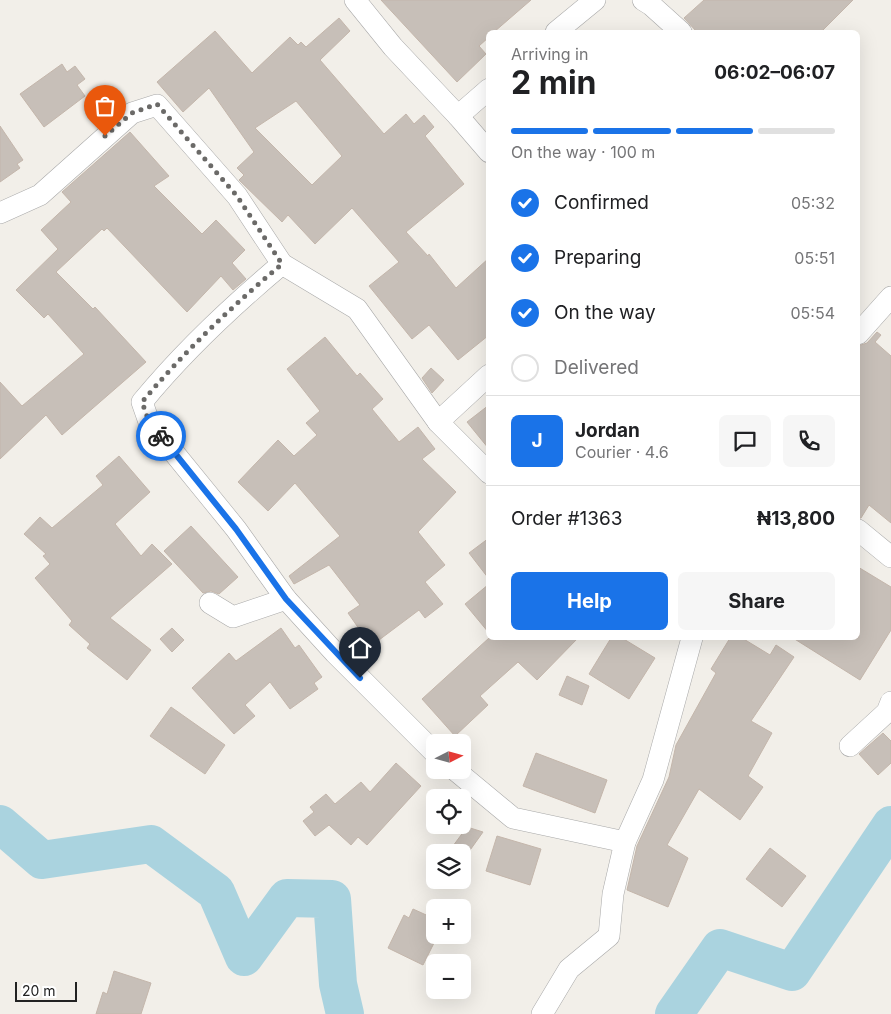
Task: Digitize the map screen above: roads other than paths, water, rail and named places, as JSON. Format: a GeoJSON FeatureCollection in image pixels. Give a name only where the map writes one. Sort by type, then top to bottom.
{"type":"FeatureCollection","features":[{"type":"Feature","properties":{"kind":"street"},"geometry":{"type":"LineString","coordinates":[[355,0],[393,47],[486,149]]}},
{"type":"Feature","properties":{"kind":"street"},"geometry":{"type":"LineString","coordinates":[[558,30],[594,0]]}},
{"type":"Feature","properties":{"kind":"street"},"geometry":{"type":"LineString","coordinates":[[643,0],[652,5],[679,30]]}},
{"type":"Feature","properties":{"kind":"street"},"geometry":{"type":"LineString","coordinates":[[458,116],[486,92]]}},
{"type":"Feature","properties":{"kind":"street"},"geometry":{"type":"LineString","coordinates":[[0,213],[40,195],[132,113],[157,104],[237,196],[282,264],[357,309],[438,422],[486,470]]}},
{"type":"Feature","properties":{"kind":"street"},"geometry":{"type":"LineString","coordinates":[[282,264],[243,296],[165,374],[142,402],[149,422],[236,529],[286,599],[335,653],[426,743]]}},
{"type":"Feature","properties":{"kind":"street"},"geometry":{"type":"LineString","coordinates":[[860,332],[889,302]]}},
{"type":"Feature","properties":{"kind":"street"},"geometry":{"type":"LineString","coordinates":[[438,422],[486,378]]}},
{"type":"Feature","properties":{"kind":"street"},"geometry":{"type":"LineString","coordinates":[[860,532],[891,556]]}},
{"type":"Feature","properties":{"kind":"street"},"geometry":{"type":"LineString","coordinates":[[210,603],[233,617],[286,599]]}},
{"type":"Feature","properties":{"kind":"street"},"geometry":{"type":"LineString","coordinates":[[542,1014],[569,969],[609,936],[613,894],[624,842],[653,780],[691,640]]}},
{"type":"Feature","properties":{"kind":"street"},"geometry":{"type":"LineString","coordinates":[[850,746],[887,712],[891,702]]}},
{"type":"Feature","properties":{"kind":"street"},"geometry":{"type":"LineString","coordinates":[[466,779],[513,818],[624,842]]}},
{"type":"Feature","properties":{"kind":"waterway"},"geometry":{"type":"LineString","coordinates":[[0,824],[42,860],[151,844],[216,892],[244,957],[287,898],[332,899],[338,984],[345,1014]]}},
{"type":"Feature","properties":{"kind":"waterway"},"geometry":{"type":"LineString","coordinates":[[674,1014],[720,948],[792,972],[891,825]]}}]}
